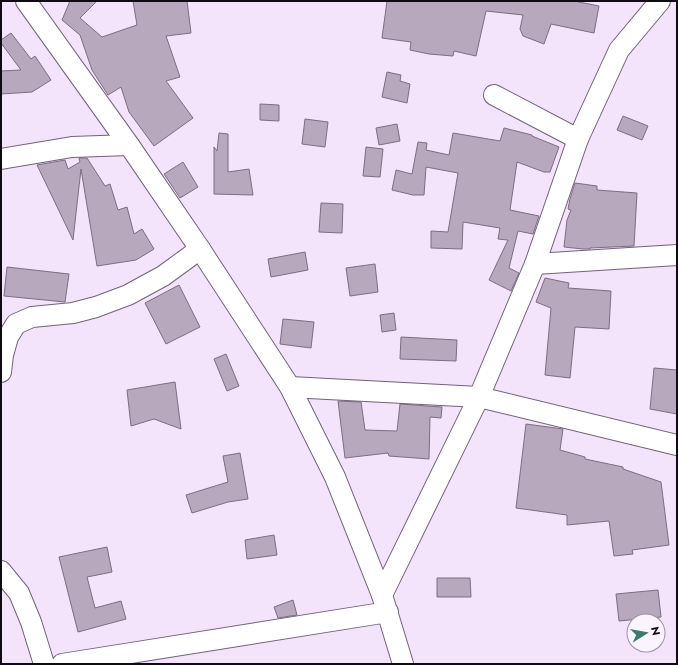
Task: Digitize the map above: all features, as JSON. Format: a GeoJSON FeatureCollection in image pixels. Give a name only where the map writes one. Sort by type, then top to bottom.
{"type":"FeatureCollection","features":[{"type":"Feature","properties":{"kind":"street"},"geometry":{"type":"LineString","coordinates":[[26,1],[200,249],[290,387],[335,477],[385,603],[403,664]]}},
{"type":"Feature","properties":{"kind":"street"},"geometry":{"type":"LineString","coordinates":[[385,603],[479,397],[535,264],[578,139],[619,50],[660,1]]}},
{"type":"Feature","properties":{"kind":"street"},"geometry":{"type":"LineString","coordinates":[[494,95],[578,139]]}},
{"type":"Feature","properties":{"kind":"street"},"geometry":{"type":"LineString","coordinates":[[1,159],[72,147],[128,145]]}},
{"type":"Feature","properties":{"kind":"street"},"geometry":{"type":"LineString","coordinates":[[1,372],[3,355],[8,336],[16,324],[32,317],[73,313],[96,307],[128,295],[163,276],[200,249]]}},
{"type":"Feature","properties":{"kind":"street"},"geometry":{"type":"LineString","coordinates":[[535,264],[677,255]]}},
{"type":"Feature","properties":{"kind":"street"},"geometry":{"type":"LineString","coordinates":[[290,387],[479,397],[677,445]]}},
{"type":"Feature","properties":{"kind":"street"},"geometry":{"type":"LineString","coordinates":[[1,572],[19,593],[31,622],[44,664]]}},
{"type":"Feature","properties":{"kind":"street"},"geometry":{"type":"LineString","coordinates":[[62,664],[385,603]]}},
{"type":"Feature","properties":{"kind":"building"},"geometry":{"type":"Polygon","coordinates":[[[70,1],[97,1],[80,18],[102,37],[137,25],[133,1],[187,1],[191,33],[166,36],[180,77],[166,81],[193,118],[154,146],[129,112],[121,87],[108,95],[92,70],[80,35],[62,20],[70,1]]]}},
{"type":"Feature","properties":{"kind":"building"},"geometry":{"type":"Polygon","coordinates":[[[387,1],[574,1],[599,6],[594,33],[551,24],[544,44],[523,36],[520,29],[523,15],[486,11],[476,56],[454,51],[453,56],[429,54],[410,50],[411,42],[382,38],[387,1]]]}},
{"type":"Feature","properties":{"kind":"building"},"geometry":{"type":"Polygon","coordinates":[[[11,33],[31,59],[35,56],[51,80],[32,92],[1,94],[1,71],[21,70],[1,43],[1,40],[11,33]]]}},
{"type":"Feature","properties":{"kind":"building"},"geometry":{"type":"Polygon","coordinates":[[[387,72],[401,75],[400,81],[410,84],[407,103],[382,97],[387,72]]]}},
{"type":"Feature","properties":{"kind":"building"},"geometry":{"type":"Polygon","coordinates":[[[260,104],[279,105],[279,121],[260,120],[260,104]]]}},
{"type":"Feature","properties":{"kind":"building"},"geometry":{"type":"Polygon","coordinates":[[[623,116],[648,126],[642,140],[617,130],[623,116]]]}},
{"type":"Feature","properties":{"kind":"building"},"geometry":{"type":"Polygon","coordinates":[[[305,119],[328,122],[325,147],[302,144],[305,119]]]}},
{"type":"Feature","properties":{"kind":"building"},"geometry":{"type":"Polygon","coordinates":[[[397,124],[400,141],[379,145],[376,128],[397,124]]]}},
{"type":"Feature","properties":{"kind":"building"},"geometry":{"type":"Polygon","coordinates":[[[504,128],[532,135],[559,147],[550,172],[544,172],[517,162],[510,210],[539,216],[533,234],[518,231],[509,268],[519,273],[511,291],[489,280],[508,240],[498,239],[500,228],[463,222],[462,249],[431,248],[431,231],[448,232],[458,173],[426,167],[424,195],[413,195],[392,190],[396,170],[412,174],[418,142],[427,143],[426,150],[449,155],[453,133],[500,141],[504,128]]]}},
{"type":"Feature","properties":{"kind":"building"},"geometry":{"type":"Polygon","coordinates":[[[219,133],[228,134],[228,172],[249,169],[253,195],[214,194],[214,147],[217,151],[219,133]]]}},
{"type":"Feature","properties":{"kind":"building"},"geometry":{"type":"Polygon","coordinates":[[[366,147],[383,149],[380,177],[363,176],[366,147]]]}},
{"type":"Feature","properties":{"kind":"building"},"geometry":{"type":"Polygon","coordinates":[[[79,158],[87,158],[105,186],[110,184],[118,210],[127,207],[134,234],[142,229],[154,249],[136,260],[97,266],[81,169],[73,240],[37,165],[65,160],[68,169],[80,162],[79,158]]]}},
{"type":"Feature","properties":{"kind":"building"},"geometry":{"type":"Polygon","coordinates":[[[183,162],[198,187],[180,198],[164,174],[183,162]]]}},
{"type":"Feature","properties":{"kind":"building"},"geometry":{"type":"Polygon","coordinates":[[[575,183],[597,186],[597,190],[637,193],[634,246],[590,249],[564,247],[567,220],[571,210],[568,209],[575,183]]]}},
{"type":"Feature","properties":{"kind":"building"},"geometry":{"type":"Polygon","coordinates":[[[321,203],[343,204],[342,233],[319,232],[321,203]]]}},
{"type":"Feature","properties":{"kind":"building"},"geometry":{"type":"Polygon","coordinates":[[[305,252],[308,270],[271,277],[268,259],[305,252]]]}},
{"type":"Feature","properties":{"kind":"building"},"geometry":{"type":"Polygon","coordinates":[[[375,264],[378,292],[350,296],[346,268],[375,264]]]}},
{"type":"Feature","properties":{"kind":"building"},"geometry":{"type":"Polygon","coordinates":[[[7,267],[69,274],[65,302],[4,296],[7,267]]]}},
{"type":"Feature","properties":{"kind":"building"},"geometry":{"type":"Polygon","coordinates":[[[545,278],[569,283],[568,288],[611,291],[609,329],[575,327],[570,378],[545,375],[551,308],[536,302],[545,278]]]}},
{"type":"Feature","properties":{"kind":"building"},"geometry":{"type":"Polygon","coordinates":[[[179,285],[200,327],[166,344],[145,303],[179,285]]]}},
{"type":"Feature","properties":{"kind":"building"},"geometry":{"type":"Polygon","coordinates":[[[394,313],[396,330],[382,332],[380,315],[394,313]]]}},
{"type":"Feature","properties":{"kind":"building"},"geometry":{"type":"Polygon","coordinates":[[[283,319],[314,322],[311,348],[280,344],[283,319]]]}},
{"type":"Feature","properties":{"kind":"building"},"geometry":{"type":"Polygon","coordinates":[[[401,337],[457,340],[456,361],[400,359],[401,337]]]}},
{"type":"Feature","properties":{"kind":"building"},"geometry":{"type":"Polygon","coordinates":[[[226,354],[239,386],[227,391],[214,359],[226,354]]]}},
{"type":"Feature","properties":{"kind":"building"},"geometry":{"type":"Polygon","coordinates":[[[654,368],[677,370],[677,414],[650,409],[654,368]]]}},
{"type":"Feature","properties":{"kind":"building"},"geometry":{"type":"Polygon","coordinates":[[[175,382],[181,429],[154,419],[131,426],[127,390],[175,382]]]}},
{"type":"Feature","properties":{"kind":"building"},"geometry":{"type":"Polygon","coordinates":[[[338,401],[361,402],[365,430],[397,431],[400,404],[442,407],[441,418],[430,417],[429,459],[389,456],[388,453],[345,458],[338,401]]]}},
{"type":"Feature","properties":{"kind":"building"},"geometry":{"type":"Polygon","coordinates":[[[526,424],[563,429],[560,450],[585,457],[585,459],[623,467],[623,469],[661,482],[669,545],[632,550],[633,554],[614,556],[609,521],[567,525],[567,515],[516,508],[526,424]]]}},
{"type":"Feature","properties":{"kind":"building"},"geometry":{"type":"Polygon","coordinates":[[[240,453],[248,499],[228,502],[192,513],[186,495],[228,482],[223,456],[240,453]]]}},
{"type":"Feature","properties":{"kind":"building"},"geometry":{"type":"Polygon","coordinates":[[[274,535],[277,555],[247,559],[245,540],[274,535]]]}},
{"type":"Feature","properties":{"kind":"building"},"geometry":{"type":"Polygon","coordinates":[[[107,547],[112,572],[87,577],[95,608],[121,601],[126,619],[78,632],[59,557],[107,547]]]}},
{"type":"Feature","properties":{"kind":"building"},"geometry":{"type":"Polygon","coordinates":[[[437,578],[470,578],[471,597],[437,597],[437,578]]]}},
{"type":"Feature","properties":{"kind":"building"},"geometry":{"type":"Polygon","coordinates":[[[658,590],[661,613],[626,613],[626,620],[619,621],[616,594],[658,590]]]}},
{"type":"Feature","properties":{"kind":"building"},"geometry":{"type":"Polygon","coordinates":[[[293,600],[297,615],[278,618],[274,607],[293,600]]]}}]}
